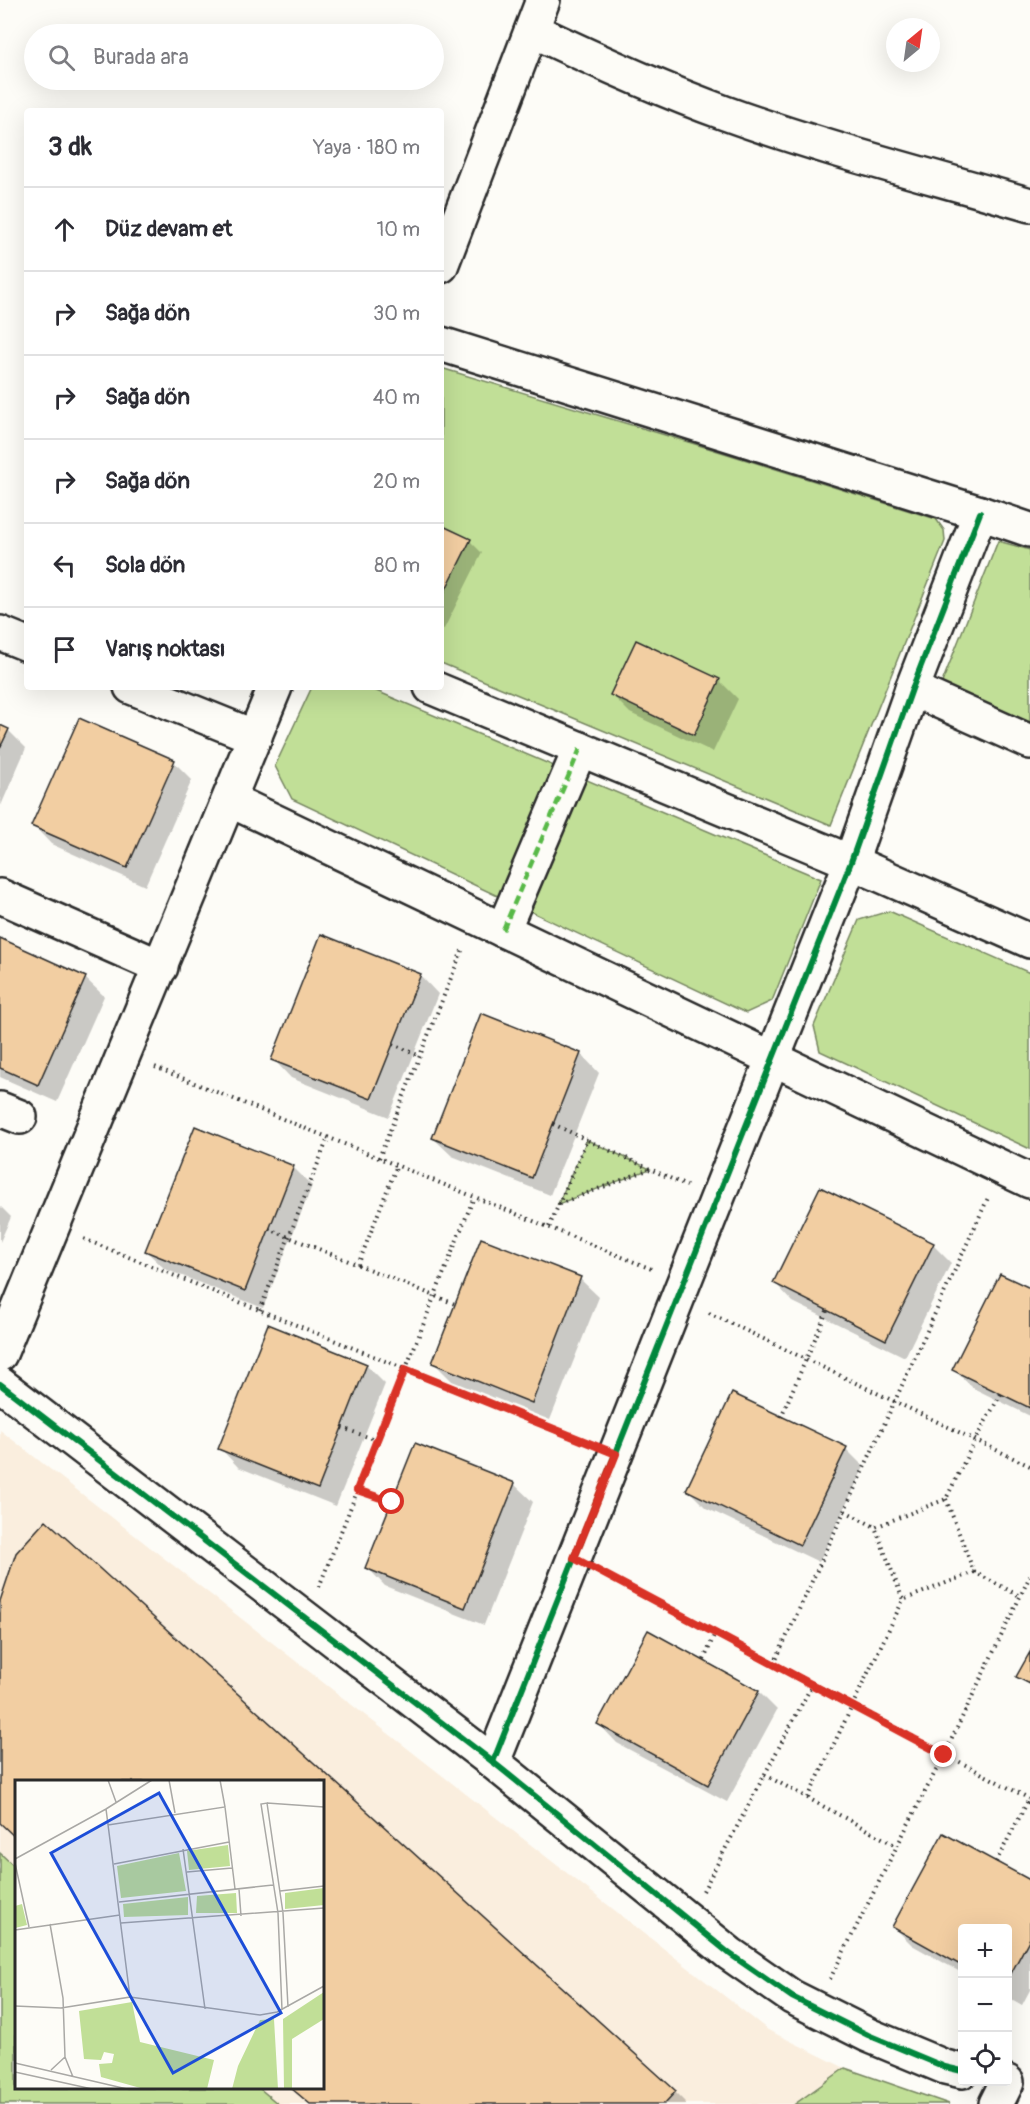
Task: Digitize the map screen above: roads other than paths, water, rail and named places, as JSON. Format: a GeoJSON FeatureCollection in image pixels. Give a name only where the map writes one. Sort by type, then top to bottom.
{"type":"FeatureCollection","features":[{"type":"Feature","properties":{"kind":"street"},"geometry":{"type":"LineString","coordinates":[[444,258],[543,0]]}},
{"type":"Feature","properties":{"kind":"street"},"geometry":{"type":"LineString","coordinates":[[532,30],[624,73],[725,113],[1030,205]]}},
{"type":"Feature","properties":{"kind":"street"},"geometry":{"type":"LineString","coordinates":[[444,345],[1030,530]]}},
{"type":"Feature","properties":{"kind":"street"},"geometry":{"type":"LineString","coordinates":[[493,1762],[851,861],[912,689],[981,513]]}},
{"type":"Feature","properties":{"kind":"street"},"geometry":{"type":"LineString","coordinates":[[0,633],[24,644]]}},
{"type":"Feature","properties":{"kind":"street"},"geometry":{"type":"LineString","coordinates":[[912,689],[1030,742]]}},
{"type":"Feature","properties":{"kind":"street"},"geometry":{"type":"LineString","coordinates":[[138,690],[255,737]]}},
{"type":"Feature","properties":{"kind":"street"},"geometry":{"type":"LineString","coordinates":[[0,1354],[274,690]]}},
{"type":"Feature","properties":{"kind":"street"},"geometry":{"type":"LineString","coordinates":[[438,690],[851,861],[1030,940]]}},
{"type":"Feature","properties":{"kind":"street"},"geometry":{"type":"LineString","coordinates":[[489,923],[580,748]]}},
{"type":"Feature","properties":{"kind":"street"},"geometry":{"type":"LineString","coordinates":[[230,800],[1016,1174]]}},
{"type":"Feature","properties":{"kind":"street"},"geometry":{"type":"LineString","coordinates":[[0,896],[161,966]]}},
{"type":"Feature","properties":{"kind":"street"},"geometry":{"type":"LineString","coordinates":[[0,1384],[493,1762],[730,1954],[792,1997],[868,2035],[945,2067],[958,2070]]}},
{"type":"Feature","properties":{"kind":"street"},"geometry":{"type":"LineString","coordinates":[[1012,2081],[1030,2081]]}},
{"type":"Feature","properties":{"kind":"street"},"geometry":{"type":"LineString","coordinates":[[996,2104],[1005,2086]]}}]}
